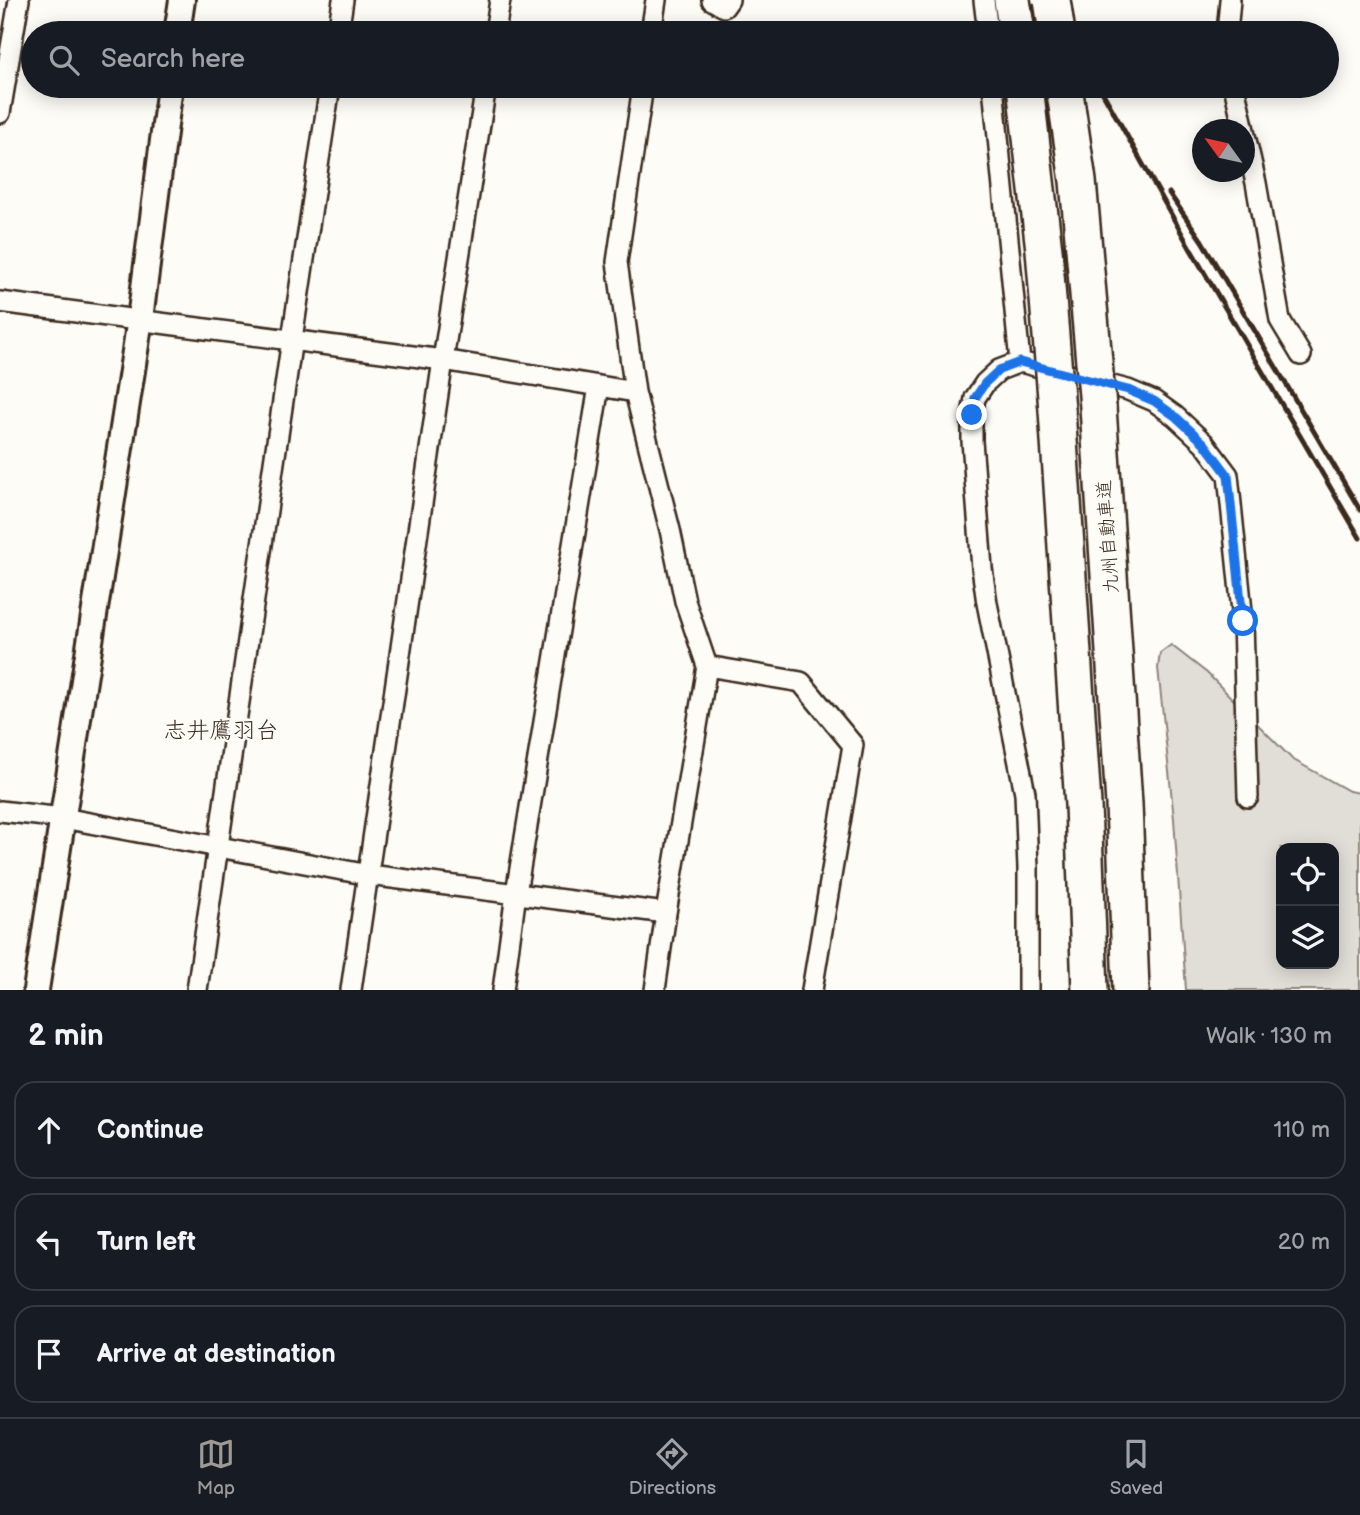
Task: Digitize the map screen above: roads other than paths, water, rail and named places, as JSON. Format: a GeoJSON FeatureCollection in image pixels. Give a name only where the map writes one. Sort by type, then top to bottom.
{"type":"FeatureCollection","features":[{"type":"Feature","properties":{"kind":"highway"},"geometry":{"type":"LineString","coordinates":[[1012,0],[1015,21]]}},
{"type":"Feature","properties":{"kind":"highway"},"geometry":{"type":"LineString","coordinates":[[1052,0],[1055,21]]}},
{"type":"Feature","properties":{"kind":"highway"},"geometry":{"type":"LineString","coordinates":[[1026,98],[1044,250],[1057,410],[1083,805],[1090,990]]}},
{"type":"Feature","properties":{"kind":"highway","name":"九州自動車道"},"geometry":{"type":"LineString","coordinates":[[1066,98],[1078,181],[1098,407],[1124,804],[1131,990]]}},
{"type":"Feature","properties":{"kind":"street"},"geometry":{"type":"LineString","coordinates":[[0,113],[19,0]]}},
{"type":"Feature","properties":{"kind":"street"},"geometry":{"type":"LineString","coordinates":[[179,21],[182,0]]}},
{"type":"Feature","properties":{"kind":"street"},"geometry":{"type":"LineString","coordinates":[[340,21],[344,0]]}},
{"type":"Feature","properties":{"kind":"street"},"geometry":{"type":"LineString","coordinates":[[497,21],[500,0]]}},
{"type":"Feature","properties":{"kind":"street"},"geometry":{"type":"LineString","coordinates":[[653,21],[656,0]]}},
{"type":"Feature","properties":{"kind":"street"},"geometry":{"type":"LineString","coordinates":[[712,0],[724,7],[729,0]]}},
{"type":"Feature","properties":{"kind":"street"},"geometry":{"type":"LineString","coordinates":[[984,0],[987,21]]}},
{"type":"Feature","properties":{"kind":"street"},"geometry":{"type":"LineString","coordinates":[[1228,21],[1230,0]]}},
{"type":"Feature","properties":{"kind":"street"},"geometry":{"type":"LineString","coordinates":[[36,990],[140,319],[168,98]]}},
{"type":"Feature","properties":{"kind":"street"},"geometry":{"type":"LineString","coordinates":[[197,990],[328,98]]}},
{"type":"Feature","properties":{"kind":"street"},"geometry":{"type":"LineString","coordinates":[[351,990],[484,98]]}},
{"type":"Feature","properties":{"kind":"street"},"geometry":{"type":"LineString","coordinates":[[641,98],[617,262],[635,392],[685,601],[707,666],[655,990]]}},
{"type":"Feature","properties":{"kind":"street"},"geometry":{"type":"LineString","coordinates":[[994,98],[1020,362]]}},
{"type":"Feature","properties":{"kind":"street"},"geometry":{"type":"LineString","coordinates":[[1237,98],[1242,119]]}},
{"type":"Feature","properties":{"kind":"street"},"geometry":{"type":"LineString","coordinates":[[1255,179],[1280,320],[1301,355]]}},
{"type":"Feature","properties":{"kind":"street"},"geometry":{"type":"LineString","coordinates":[[0,302],[443,360],[635,392]]}},
{"type":"Feature","properties":{"kind":"street"},"geometry":{"type":"LineString","coordinates":[[1028,990],[1025,793],[987,603],[972,441],[975,398],[985,383],[999,370],[1020,362],[1128,390],[1154,401],[1204,443],[1228,475],[1243,621],[1248,797]]}},
{"type":"Feature","properties":{"kind":"street"},"geometry":{"type":"LineString","coordinates":[[503,990],[516,893],[599,386]]}},
{"type":"Feature","properties":{"kind":"street"},"geometry":{"type":"LineString","coordinates":[[707,666],[801,682],[853,745],[812,990]]}},
{"type":"Feature","properties":{"kind":"street"},"geometry":{"type":"LineString","coordinates":[[0,811],[63,818],[369,875],[666,913]]}},
{"type":"Feature","properties":{"kind":"railway"},"geometry":{"type":"LineString","coordinates":[[1052,0],[1063,21]]}},
{"type":"Feature","properties":{"kind":"railway"},"geometry":{"type":"LineString","coordinates":[[1106,98],[1360,538]]}},
{"type":"Feature","properties":{"kind":"railway"},"geometry":{"type":"LineString","coordinates":[[1169,193],[1202,241],[1360,510]]}},
{"type":"Feature","properties":{"kind":"district","name":"志井鷹羽台"},"geometry":{"type":"Point","coordinates":[221,730]}}]}
